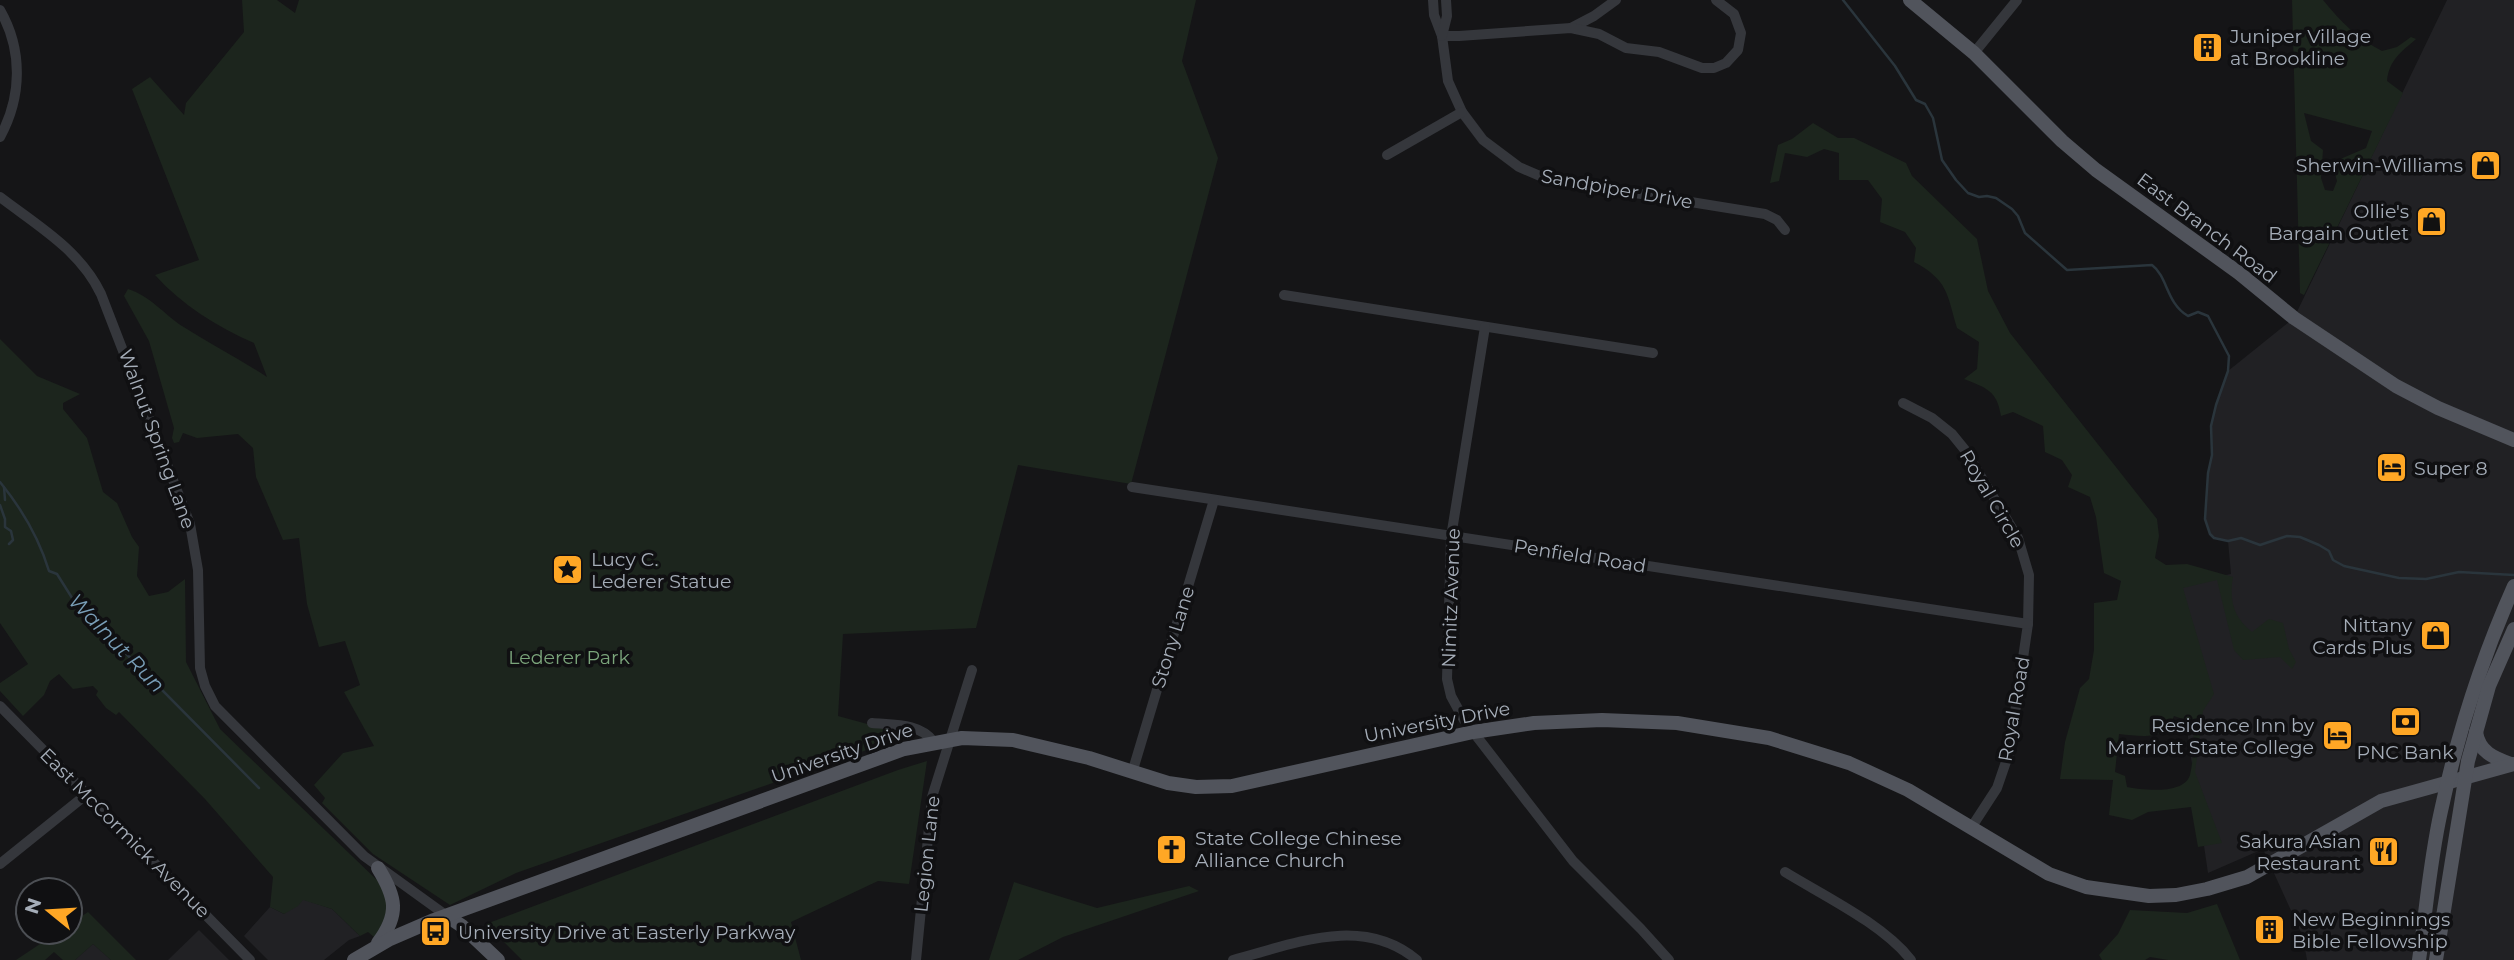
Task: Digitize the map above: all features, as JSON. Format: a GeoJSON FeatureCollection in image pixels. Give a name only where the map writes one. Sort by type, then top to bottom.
{"type":"FeatureCollection","features":[{"type":"Feature","properties":{"kind":"main road","name":"East Branch Road"},"geometry":{"type":"LineString","coordinates":[[1910,0],[1974,53],[2062,141],[2096,170],[2239,273],[2294,318],[2396,386],[2438,408],[2514,440]]}},
{"type":"Feature","properties":{"kind":"main road"},"geometry":{"type":"LineString","coordinates":[[2419,960],[2440,813],[2473,686],[2514,586]]}},
{"type":"Feature","properties":{"kind":"main road"},"geometry":{"type":"LineString","coordinates":[[2436,960],[2465,777],[2476,730],[2489,686],[2514,629]]}},
{"type":"Feature","properties":{"kind":"main road","name":"University Drive"},"geometry":{"type":"LineString","coordinates":[[354,960],[406,932],[447,916],[904,749],[951,739],[993,738],[1030,743],[1168,783],[1196,787],[1232,786],[1473,732],[1534,723],[1602,720],[1677,723],[1719,728],[1769,738],[1849,763],[1908,790],[2049,874],[2086,887],[2134,895],[2176,895],[2247,877],[2369,806],[2395,796],[2513,764]]}},
{"type":"Feature","properties":{"kind":"main road"},"geometry":{"type":"LineString","coordinates":[[2476,730],[2485,751],[2513,764]]}},
{"type":"Feature","properties":{"kind":"main road"},"geometry":{"type":"LineString","coordinates":[[376,947],[388,928],[394,907],[390,889],[378,868]]}},
{"type":"Feature","properties":{"kind":"main road"},"geometry":{"type":"LineString","coordinates":[[447,916],[462,926],[498,960]]}},
{"type":"Feature","properties":{"kind":"street","name":"Sandpiper Drive"},"geometry":{"type":"LineString","coordinates":[[1433,0],[1434,16],[1442,36],[1448,81],[1462,112],[1483,140],[1500,155],[1540,176],[1765,214],[1777,220],[1785,230]]}},
{"type":"Feature","properties":{"kind":"street","name":"Sandpiper Drive"},"geometry":{"type":"LineString","coordinates":[[1442,36],[1447,16],[1446,0]]}},
{"type":"Feature","properties":{"kind":"street"},"geometry":{"type":"LineString","coordinates":[[1571,28],[1616,0]]}},
{"type":"Feature","properties":{"kind":"street"},"geometry":{"type":"LineString","coordinates":[[1442,36],[1571,28],[1599,34],[1626,48],[1659,52],[1702,68],[1714,68],[1726,64],[1738,50],[1741,33],[1734,13],[1716,0]]}},
{"type":"Feature","properties":{"kind":"street"},"geometry":{"type":"LineString","coordinates":[[1974,53],[2017,0]]}},
{"type":"Feature","properties":{"kind":"street"},"geometry":{"type":"LineString","coordinates":[[0,10],[13,41],[17,78],[13,108],[0,138]]}},
{"type":"Feature","properties":{"kind":"street"},"geometry":{"type":"LineString","coordinates":[[1595,15],[1612,41]]}},
{"type":"Feature","properties":{"kind":"street"},"geometry":{"type":"LineString","coordinates":[[1387,155],[1462,112]]}},
{"type":"Feature","properties":{"kind":"street","name":"Walnut Spring Lane"},"geometry":{"type":"LineString","coordinates":[[0,197],[73,253],[89,272],[101,294],[190,524],[198,570],[200,668],[210,697],[225,717],[378,868],[447,916]]}},
{"type":"Feature","properties":{"kind":"street"},"geometry":{"type":"LineString","coordinates":[[1284,295],[1653,352]]}},
{"type":"Feature","properties":{"kind":"street","name":"Nimitz Avenue"},"geometry":{"type":"LineString","coordinates":[[1485,327],[1451,537],[1447,679],[1451,696],[1458,712],[1573,860],[1669,960]]}},
{"type":"Feature","properties":{"kind":"street","name":"Royal Circle"},"geometry":{"type":"LineString","coordinates":[[1903,402],[1932,418],[1952,434],[1965,450],[2018,538],[2029,575],[2028,624]]}},
{"type":"Feature","properties":{"kind":"street","name":"Penfield Road"},"geometry":{"type":"LineString","coordinates":[[1132,487],[2028,624]]}},
{"type":"Feature","properties":{"kind":"street","name":"Stony Lane"},"geometry":{"type":"LineString","coordinates":[[1132,773],[1214,500]]}},
{"type":"Feature","properties":{"kind":"street","name":"Royal Road"},"geometry":{"type":"LineString","coordinates":[[1971,828],[1997,788],[2005,769],[2028,624]]}},
{"type":"Feature","properties":{"kind":"street","name":"Legion Lane"},"geometry":{"type":"LineString","coordinates":[[916,960],[932,797],[972,670]]}},
{"type":"Feature","properties":{"kind":"street","name":"East McCormick Avenue"},"geometry":{"type":"LineString","coordinates":[[0,706],[250,960]]}},
{"type":"Feature","properties":{"kind":"street"},"geometry":{"type":"LineString","coordinates":[[872,723],[913,727],[930,736],[934,742]]}},
{"type":"Feature","properties":{"kind":"street"},"geometry":{"type":"LineString","coordinates":[[0,864],[87,794]]}},
{"type":"Feature","properties":{"kind":"street"},"geometry":{"type":"LineString","coordinates":[[1785,872],[1872,926],[1911,960]]}},
{"type":"Feature","properties":{"kind":"street"},"geometry":{"type":"LineString","coordinates":[[1234,960],[1325,936],[1347,934],[1371,936],[1392,944],[1417,960]]}},
{"type":"Feature","properties":{"kind":"shaded area"},"geometry":{"type":"Polygon","coordinates":[[[2447,0],[2514,0],[2514,960],[2307,960],[2303,937],[2263,849],[2208,873],[2166,587],[2231,574],[2228,541],[2214,538],[2205,519],[2212,455],[2211,426],[2228,371],[2294,318],[2447,0]]]}},
{"type":"Feature","properties":{"kind":"shaded area"},"geometry":{"type":"Polygon","coordinates":[[[302,899],[332,909],[360,936],[349,940],[324,960],[268,960],[244,936],[270,907],[284,914],[302,899]]]}},
{"type":"Feature","properties":{"kind":"shaded area"},"geometry":{"type":"Polygon","coordinates":[[[199,930],[229,960],[168,960],[199,930]]]}},
{"type":"Feature","properties":{"kind":"shaded area"},"geometry":{"type":"Polygon","coordinates":[[[93,944],[111,960],[75,960],[93,944]]]}},
{"type":"Feature","properties":{"kind":"green space","name":"Lederer Park"},"geometry":{"type":"Polygon","coordinates":[[[242,0],[277,0],[295,13],[299,0],[1196,0],[1182,61],[1218,158],[1131,484],[1018,465],[976,628],[843,634],[838,716],[915,737],[884,744],[516,873],[450,905],[373,854],[322,803],[325,798],[314,785],[343,753],[374,746],[344,692],[360,685],[345,641],[319,647],[307,604],[299,538],[283,540],[256,477],[253,448],[238,434],[197,438],[183,433],[179,442],[174,443],[174,428],[149,341],[124,296],[128,289],[143,296],[182,326],[267,377],[254,343],[201,314],[155,275],[199,260],[132,89],[150,77],[184,115],[186,103],[244,32],[242,0]]]}},
{"type":"Feature","properties":{"kind":"green space"},"geometry":{"type":"Polygon","coordinates":[[[2292,0],[2323,0],[2350,29],[2382,51],[2397,47],[2411,37],[2416,39],[2390,67],[2387,81],[2403,93],[2304,295],[2300,293],[2292,0]],[[2304,113],[2311,141],[2323,150],[2321,178],[2325,190],[2333,191],[2337,181],[2333,166],[2338,160],[2366,148],[2372,131],[2304,113]]]}},
{"type":"Feature","properties":{"kind":"green space"},"geometry":{"type":"Polygon","coordinates":[[[1813,123],[1838,138],[1854,138],[1906,163],[1912,176],[1977,239],[1988,291],[2010,333],[2157,519],[2159,536],[2155,558],[2166,565],[2187,564],[2233,577],[2234,608],[2240,620],[2252,632],[2269,619],[2283,623],[2289,649],[2296,662],[2292,669],[2280,657],[2243,660],[2234,650],[2217,580],[2183,588],[2214,694],[2203,711],[2195,772],[2222,843],[2198,847],[2191,807],[2148,812],[2132,820],[2109,815],[2113,780],[2060,779],[2065,742],[2080,688],[2089,679],[2094,650],[2094,603],[2117,600],[2121,581],[2104,573],[2096,517],[2090,497],[2068,487],[2072,475],[2062,460],[2045,452],[2043,426],[2013,412],[2001,416],[1997,401],[1989,391],[1964,379],[1977,369],[1979,342],[1957,328],[1944,289],[1934,275],[1914,262],[1916,248],[1905,232],[1880,222],[1882,199],[1868,180],[1839,180],[1839,153],[1824,149],[1807,157],[1785,153],[1779,181],[1770,183],[1778,145],[1792,139],[1813,123]],[[2174,716],[2158,734],[2119,734],[2115,772],[2125,776],[2127,787],[2162,790],[2180,786],[2190,775],[2194,723],[2174,716]]]}},
{"type":"Feature","properties":{"kind":"green space"},"geometry":{"type":"Polygon","coordinates":[[[0,339],[37,376],[80,394],[63,403],[63,409],[87,438],[103,492],[117,503],[139,547],[137,576],[149,596],[168,592],[185,579],[186,662],[220,729],[379,882],[386,897],[388,911],[384,923],[374,937],[368,932],[360,936],[332,909],[303,900],[284,914],[270,907],[273,877],[205,799],[119,712],[116,715],[106,708],[93,686],[73,689],[59,674],[50,681],[44,695],[23,716],[0,691],[0,683],[28,664],[0,623],[0,339]]]}},
{"type":"Feature","properties":{"kind":"green space"},"geometry":{"type":"Polygon","coordinates":[[[927,761],[909,884],[878,881],[791,922],[801,960],[522,960],[486,924],[898,770],[927,761]]]}},
{"type":"Feature","properties":{"kind":"green space"},"geometry":{"type":"Polygon","coordinates":[[[1014,882],[1097,908],[1189,886],[1199,891],[1063,937],[1018,960],[989,960],[1014,882]]]}},
{"type":"Feature","properties":{"kind":"green space"},"geometry":{"type":"Polygon","coordinates":[[[2217,904],[2240,960],[2168,960],[2150,957],[2145,960],[2102,960],[2099,955],[2118,934],[2130,910],[2187,913],[2217,904]]]}},
{"type":"Feature","properties":{"kind":"green space"},"geometry":{"type":"Polygon","coordinates":[[[88,912],[136,960],[111,960],[93,944],[75,960],[63,960],[54,952],[45,960],[16,960],[37,946],[84,946],[84,915],[88,912]]]}},
{"type":"Feature","properties":{"kind":"waterway"},"geometry":{"type":"LineString","coordinates":[[1843,0],[1895,66],[1916,100],[1925,104],[1933,118],[1942,160],[1968,193],[1996,198],[2012,209],[2025,233],[2067,270],[2152,265],[2181,311],[2188,316],[2198,312],[2208,316],[2229,356],[2228,371],[2211,426],[2212,455],[2205,519],[2214,538],[2228,541],[2241,538],[2260,545],[2287,536],[2300,537],[2329,551],[2333,560],[2344,566],[2399,578],[2426,579],[2459,572],[2514,575]]}},
{"type":"Feature","properties":{"kind":"waterway","name":"Walnut Run"},"geometry":{"type":"LineString","coordinates":[[0,482],[29,524],[49,571],[57,574],[74,601],[259,788]]}},
{"type":"Feature","properties":{"kind":"waterway","name":"Walnut Run"},"geometry":{"type":"LineString","coordinates":[[4,487],[5,500]]}},
{"type":"Feature","properties":{"kind":"waterway"},"geometry":{"type":"LineString","coordinates":[[0,505],[5,527],[11,531],[13,540],[9,544]]}},
{"type":"Feature","properties":{"kind":"place","name":"Juniper Village at Brookline"},"geometry":{"type":"Point","coordinates":[2207,47]}},
{"type":"Feature","properties":{"kind":"place","name":"Sherwin-Williams"},"geometry":{"type":"Point","coordinates":[2486,165]}},
{"type":"Feature","properties":{"kind":"place","name":"Ollie's Bargain Outlet"},"geometry":{"type":"Point","coordinates":[2432,222]}},
{"type":"Feature","properties":{"kind":"place","name":"Super 8"},"geometry":{"type":"Point","coordinates":[2391,468]}},
{"type":"Feature","properties":{"kind":"place","name":"Lucy C. Lederer Statue"},"geometry":{"type":"Point","coordinates":[568,570]}},
{"type":"Feature","properties":{"kind":"place","name":"Nittany Cards Plus"},"geometry":{"type":"Point","coordinates":[2435,636]}},
{"type":"Feature","properties":{"kind":"place","name":"PNC Bank"},"geometry":{"type":"Point","coordinates":[2405,721]}},
{"type":"Feature","properties":{"kind":"place","name":"Residence Inn by Marriott State College"},"geometry":{"type":"Point","coordinates":[2337,736]}},
{"type":"Feature","properties":{"kind":"place","name":"State College Chinese Alliance Church"},"geometry":{"type":"Point","coordinates":[1172,849]}},
{"type":"Feature","properties":{"kind":"place","name":"Sakura Asian Restaurant"},"geometry":{"type":"Point","coordinates":[2384,852]}},
{"type":"Feature","properties":{"kind":"place","name":"New Beginnings Bible Fellowship"},"geometry":{"type":"Point","coordinates":[2269,930]}},
{"type":"Feature","properties":{"kind":"place","name":"University Drive at Easterly Parkway"},"geometry":{"type":"Point","coordinates":[435,932]}}]}
